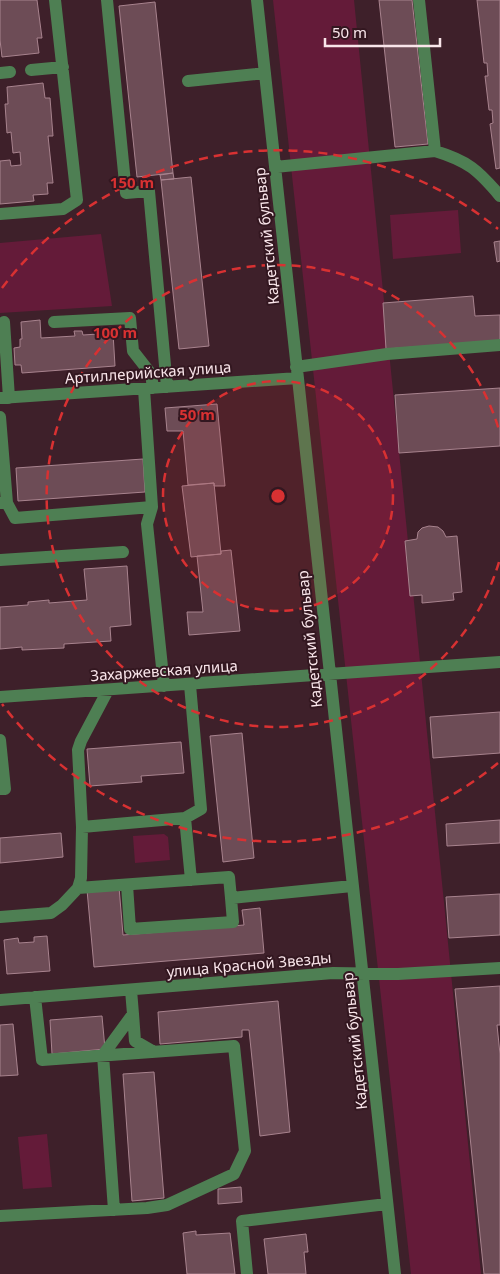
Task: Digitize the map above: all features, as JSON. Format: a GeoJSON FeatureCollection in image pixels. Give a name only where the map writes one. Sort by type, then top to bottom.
{"type":"FeatureCollection","features":[{"type":"Feature","properties":{"kind":"street"},"geometry":{"type":"LineString","coordinates":[[0,214],[64,209],[77,200],[55,0]]}},
{"type":"Feature","properties":{"kind":"street"},"geometry":{"type":"LineString","coordinates":[[107,0],[126,193],[149,191],[167,387]]}},
{"type":"Feature","properties":{"kind":"street","name":"Кадетский бульвар"},"geometry":{"type":"LineString","coordinates":[[257,0],[395,1274]]}},
{"type":"Feature","properties":{"kind":"street"},"geometry":{"type":"LineString","coordinates":[[419,0],[435,151]]}},
{"type":"Feature","properties":{"kind":"street"},"geometry":{"type":"LineString","coordinates":[[31,70],[63,67]]}},
{"type":"Feature","properties":{"kind":"street"},"geometry":{"type":"LineString","coordinates":[[188,81],[265,73]]}},
{"type":"Feature","properties":{"kind":"street"},"geometry":{"type":"LineString","coordinates":[[275,167],[435,151],[470,165],[500,196]]}},
{"type":"Feature","properties":{"kind":"street"},"geometry":{"type":"LineString","coordinates":[[54,322],[130,318],[133,351],[151,374],[148,388],[152,507],[147,524],[164,686]]}},
{"type":"Feature","properties":{"kind":"street"},"geometry":{"type":"LineString","coordinates":[[4,322],[4,398]]}},
{"type":"Feature","properties":{"kind":"street","name":"Артиллерийская улица"},"geometry":{"type":"LineString","coordinates":[[4,398],[167,387],[297,372],[387,354],[500,345]]}},
{"type":"Feature","properties":{"kind":"street"},"geometry":{"type":"LineString","coordinates":[[0,416],[4,503],[15,518],[152,507]]}},
{"type":"Feature","properties":{"kind":"street"},"geometry":{"type":"LineString","coordinates":[[0,560],[123,552]]}},
{"type":"Feature","properties":{"kind":"street","name":"Захаржевская улица"},"geometry":{"type":"LineString","coordinates":[[0,697],[500,662]]}},
{"type":"Feature","properties":{"kind":"street"},"geometry":{"type":"LineString","coordinates":[[82,827],[185,818],[201,809],[190,685]]}},
{"type":"Feature","properties":{"kind":"street"},"geometry":{"type":"LineString","coordinates":[[0,918],[51,913],[62,905],[78,888],[81,878],[82,827],[78,750],[108,690]]}},
{"type":"Feature","properties":{"kind":"street"},"geometry":{"type":"LineString","coordinates":[[0,740],[5,789],[0,789]]}},
{"type":"Feature","properties":{"kind":"street"},"geometry":{"type":"LineString","coordinates":[[185,818],[191,880]]}},
{"type":"Feature","properties":{"kind":"street"},"geometry":{"type":"LineString","coordinates":[[78,888],[229,877],[233,922],[130,929],[127,885]]}},
{"type":"Feature","properties":{"kind":"street"},"geometry":{"type":"LineString","coordinates":[[231,898],[352,886]]}},
{"type":"Feature","properties":{"kind":"street","name":"улица Красной Звезды"},"geometry":{"type":"LineString","coordinates":[[0,1000],[333,973],[398,974],[500,968]]}},
{"type":"Feature","properties":{"kind":"street"},"geometry":{"type":"LineString","coordinates":[[131,990],[135,1041],[154,1052]]}},
{"type":"Feature","properties":{"kind":"street"},"geometry":{"type":"LineString","coordinates":[[0,1216],[147,1208],[168,1205],[234,1174],[245,1151],[234,1046],[42,1060],[35,997]]}},
{"type":"Feature","properties":{"kind":"street"},"geometry":{"type":"LineString","coordinates":[[114,1210],[103,1055],[133,1014]]}},
{"type":"Feature","properties":{"kind":"street"},"geometry":{"type":"LineString","coordinates":[[248,1274],[242,1221],[388,1204]]}},
{"type":"Feature","properties":{"kind":"shaded area"},"geometry":{"type":"Polygon","coordinates":[[[273,0],[354,0],[481,1274],[411,1274],[273,0]]]}},
{"type":"Feature","properties":{"kind":"shaded area"},"geometry":{"type":"Polygon","coordinates":[[[458,210],[461,253],[393,259],[390,215],[458,210]]]}},
{"type":"Feature","properties":{"kind":"shaded area"},"geometry":{"type":"Polygon","coordinates":[[[101,234],[112,306],[0,313],[0,243],[101,234]]]}},
{"type":"Feature","properties":{"kind":"shaded area"},"geometry":{"type":"Polygon","coordinates":[[[164,834],[168,837],[170,860],[135,863],[133,836],[164,834]]]}},
{"type":"Feature","properties":{"kind":"shaded area"},"geometry":{"type":"Polygon","coordinates":[[[47,1134],[52,1187],[23,1189],[18,1137],[47,1134]]]}},
{"type":"Feature","properties":{"kind":"building"},"geometry":{"type":"Polygon","coordinates":[[[0,0],[37,0],[42,38],[37,38],[39,53],[2,57],[0,0]]]}},
{"type":"Feature","properties":{"kind":"building"},"geometry":{"type":"Polygon","coordinates":[[[379,0],[412,0],[428,144],[395,147],[379,0]]]}},
{"type":"Feature","properties":{"kind":"building"},"geometry":{"type":"Polygon","coordinates":[[[477,0],[500,0],[500,168],[496,169],[490,124],[493,123],[492,110],[489,110],[485,76],[488,76],[487,63],[484,63],[477,0]]]}},
{"type":"Feature","properties":{"kind":"building"},"geometry":{"type":"Polygon","coordinates":[[[155,2],[173,173],[137,177],[119,6],[155,2]]]}},
{"type":"Feature","properties":{"kind":"building"},"geometry":{"type":"Polygon","coordinates":[[[43,83],[45,98],[50,98],[53,136],[48,136],[53,183],[47,183],[48,194],[33,195],[34,201],[0,204],[0,161],[10,160],[11,166],[21,165],[20,152],[13,153],[11,132],[7,133],[5,104],[8,104],[7,87],[43,83]]]}},
{"type":"Feature","properties":{"kind":"building"},"geometry":{"type":"Polygon","coordinates":[[[173,173],[174,179],[161,180],[160,175],[173,173]]]}},
{"type":"Feature","properties":{"kind":"building"},"geometry":{"type":"Polygon","coordinates":[[[191,177],[209,346],[179,349],[161,180],[191,177]]]}},
{"type":"Feature","properties":{"kind":"building"},"geometry":{"type":"Polygon","coordinates":[[[500,241],[500,261],[497,262],[494,242],[500,241]]]}},
{"type":"Feature","properties":{"kind":"building"},"geometry":{"type":"Polygon","coordinates":[[[473,296],[475,316],[500,315],[500,341],[386,349],[383,303],[473,296]]]}},
{"type":"Feature","properties":{"kind":"building"},"geometry":{"type":"Polygon","coordinates":[[[40,320],[41,338],[75,336],[74,331],[82,331],[83,335],[113,333],[115,366],[22,373],[21,365],[15,365],[14,348],[20,347],[20,339],[22,339],[21,322],[40,320]]]}},
{"type":"Feature","properties":{"kind":"building"},"geometry":{"type":"Polygon","coordinates":[[[500,388],[500,446],[399,453],[395,395],[500,388]]]}},
{"type":"Feature","properties":{"kind":"building"},"geometry":{"type":"Polygon","coordinates":[[[217,404],[225,486],[214,486],[214,483],[188,485],[183,431],[167,431],[165,408],[217,404]]]}},
{"type":"Feature","properties":{"kind":"building"},"geometry":{"type":"Polygon","coordinates":[[[143,459],[145,492],[18,501],[16,468],[143,459]]]}},
{"type":"Feature","properties":{"kind":"building"},"geometry":{"type":"Polygon","coordinates":[[[214,483],[221,554],[191,557],[182,486],[214,483]]]}},
{"type":"Feature","properties":{"kind":"building"},"geometry":{"type":"Polygon","coordinates":[[[429,526],[438,527],[446,537],[457,536],[462,592],[453,593],[454,600],[422,603],[422,595],[410,596],[405,541],[417,539],[418,532],[422,528],[429,526]]]}},
{"type":"Feature","properties":{"kind":"building"},"geometry":{"type":"Polygon","coordinates":[[[231,550],[240,631],[189,635],[187,612],[203,612],[197,556],[221,554],[221,551],[231,550]]]}},
{"type":"Feature","properties":{"kind":"building"},"geometry":{"type":"Polygon","coordinates":[[[127,566],[131,625],[110,627],[111,641],[64,644],[64,648],[22,650],[22,647],[0,649],[0,607],[28,605],[28,602],[49,600],[49,603],[87,600],[84,569],[127,566]]]}},
{"type":"Feature","properties":{"kind":"building"},"geometry":{"type":"Polygon","coordinates":[[[500,712],[500,753],[433,758],[430,717],[500,712]]]}},
{"type":"Feature","properties":{"kind":"building"},"geometry":{"type":"Polygon","coordinates":[[[242,733],[254,858],[223,862],[210,736],[242,733]]]}},
{"type":"Feature","properties":{"kind":"building"},"geometry":{"type":"Polygon","coordinates":[[[181,742],[184,773],[141,776],[142,782],[90,786],[87,749],[181,742]]]}},
{"type":"Feature","properties":{"kind":"building"},"geometry":{"type":"Polygon","coordinates":[[[500,820],[500,843],[447,846],[446,824],[500,820]]]}},
{"type":"Feature","properties":{"kind":"building"},"geometry":{"type":"Polygon","coordinates":[[[61,833],[63,857],[0,863],[0,838],[61,833]]]}},
{"type":"Feature","properties":{"kind":"building"},"geometry":{"type":"Polygon","coordinates":[[[119,887],[123,935],[244,925],[242,910],[260,908],[264,953],[94,967],[87,890],[119,887]]]}},
{"type":"Feature","properties":{"kind":"building"},"geometry":{"type":"Polygon","coordinates":[[[500,894],[500,935],[449,938],[446,897],[500,894]]]}},
{"type":"Feature","properties":{"kind":"building"},"geometry":{"type":"Polygon","coordinates":[[[47,936],[50,971],[7,974],[4,940],[18,938],[19,943],[34,942],[34,937],[47,936]]]}},
{"type":"Feature","properties":{"kind":"building"},"geometry":{"type":"Polygon","coordinates":[[[500,986],[500,1025],[497,1025],[500,1054],[500,1274],[484,1274],[455,989],[500,986]]]}},
{"type":"Feature","properties":{"kind":"building"},"geometry":{"type":"Polygon","coordinates":[[[278,1001],[290,1132],[260,1136],[249,1030],[242,1030],[242,1037],[160,1044],[158,1012],[278,1001]]]}},
{"type":"Feature","properties":{"kind":"building"},"geometry":{"type":"Polygon","coordinates":[[[102,1016],[105,1049],[52,1054],[50,1020],[102,1016]]]}},
{"type":"Feature","properties":{"kind":"building"},"geometry":{"type":"Polygon","coordinates":[[[13,1024],[18,1075],[0,1076],[0,1025],[13,1024]]]}},
{"type":"Feature","properties":{"kind":"building"},"geometry":{"type":"Polygon","coordinates":[[[154,1072],[164,1198],[132,1201],[123,1074],[154,1072]]]}},
{"type":"Feature","properties":{"kind":"building"},"geometry":{"type":"Polygon","coordinates":[[[241,1187],[242,1202],[218,1204],[218,1189],[241,1187]]]}},
{"type":"Feature","properties":{"kind":"building"},"geometry":{"type":"Polygon","coordinates":[[[196,1231],[196,1235],[230,1233],[235,1274],[187,1274],[183,1233],[196,1231]]]}},
{"type":"Feature","properties":{"kind":"building"},"geometry":{"type":"Polygon","coordinates":[[[306,1234],[308,1252],[304,1252],[306,1274],[268,1274],[264,1239],[306,1234]]]}}]}
